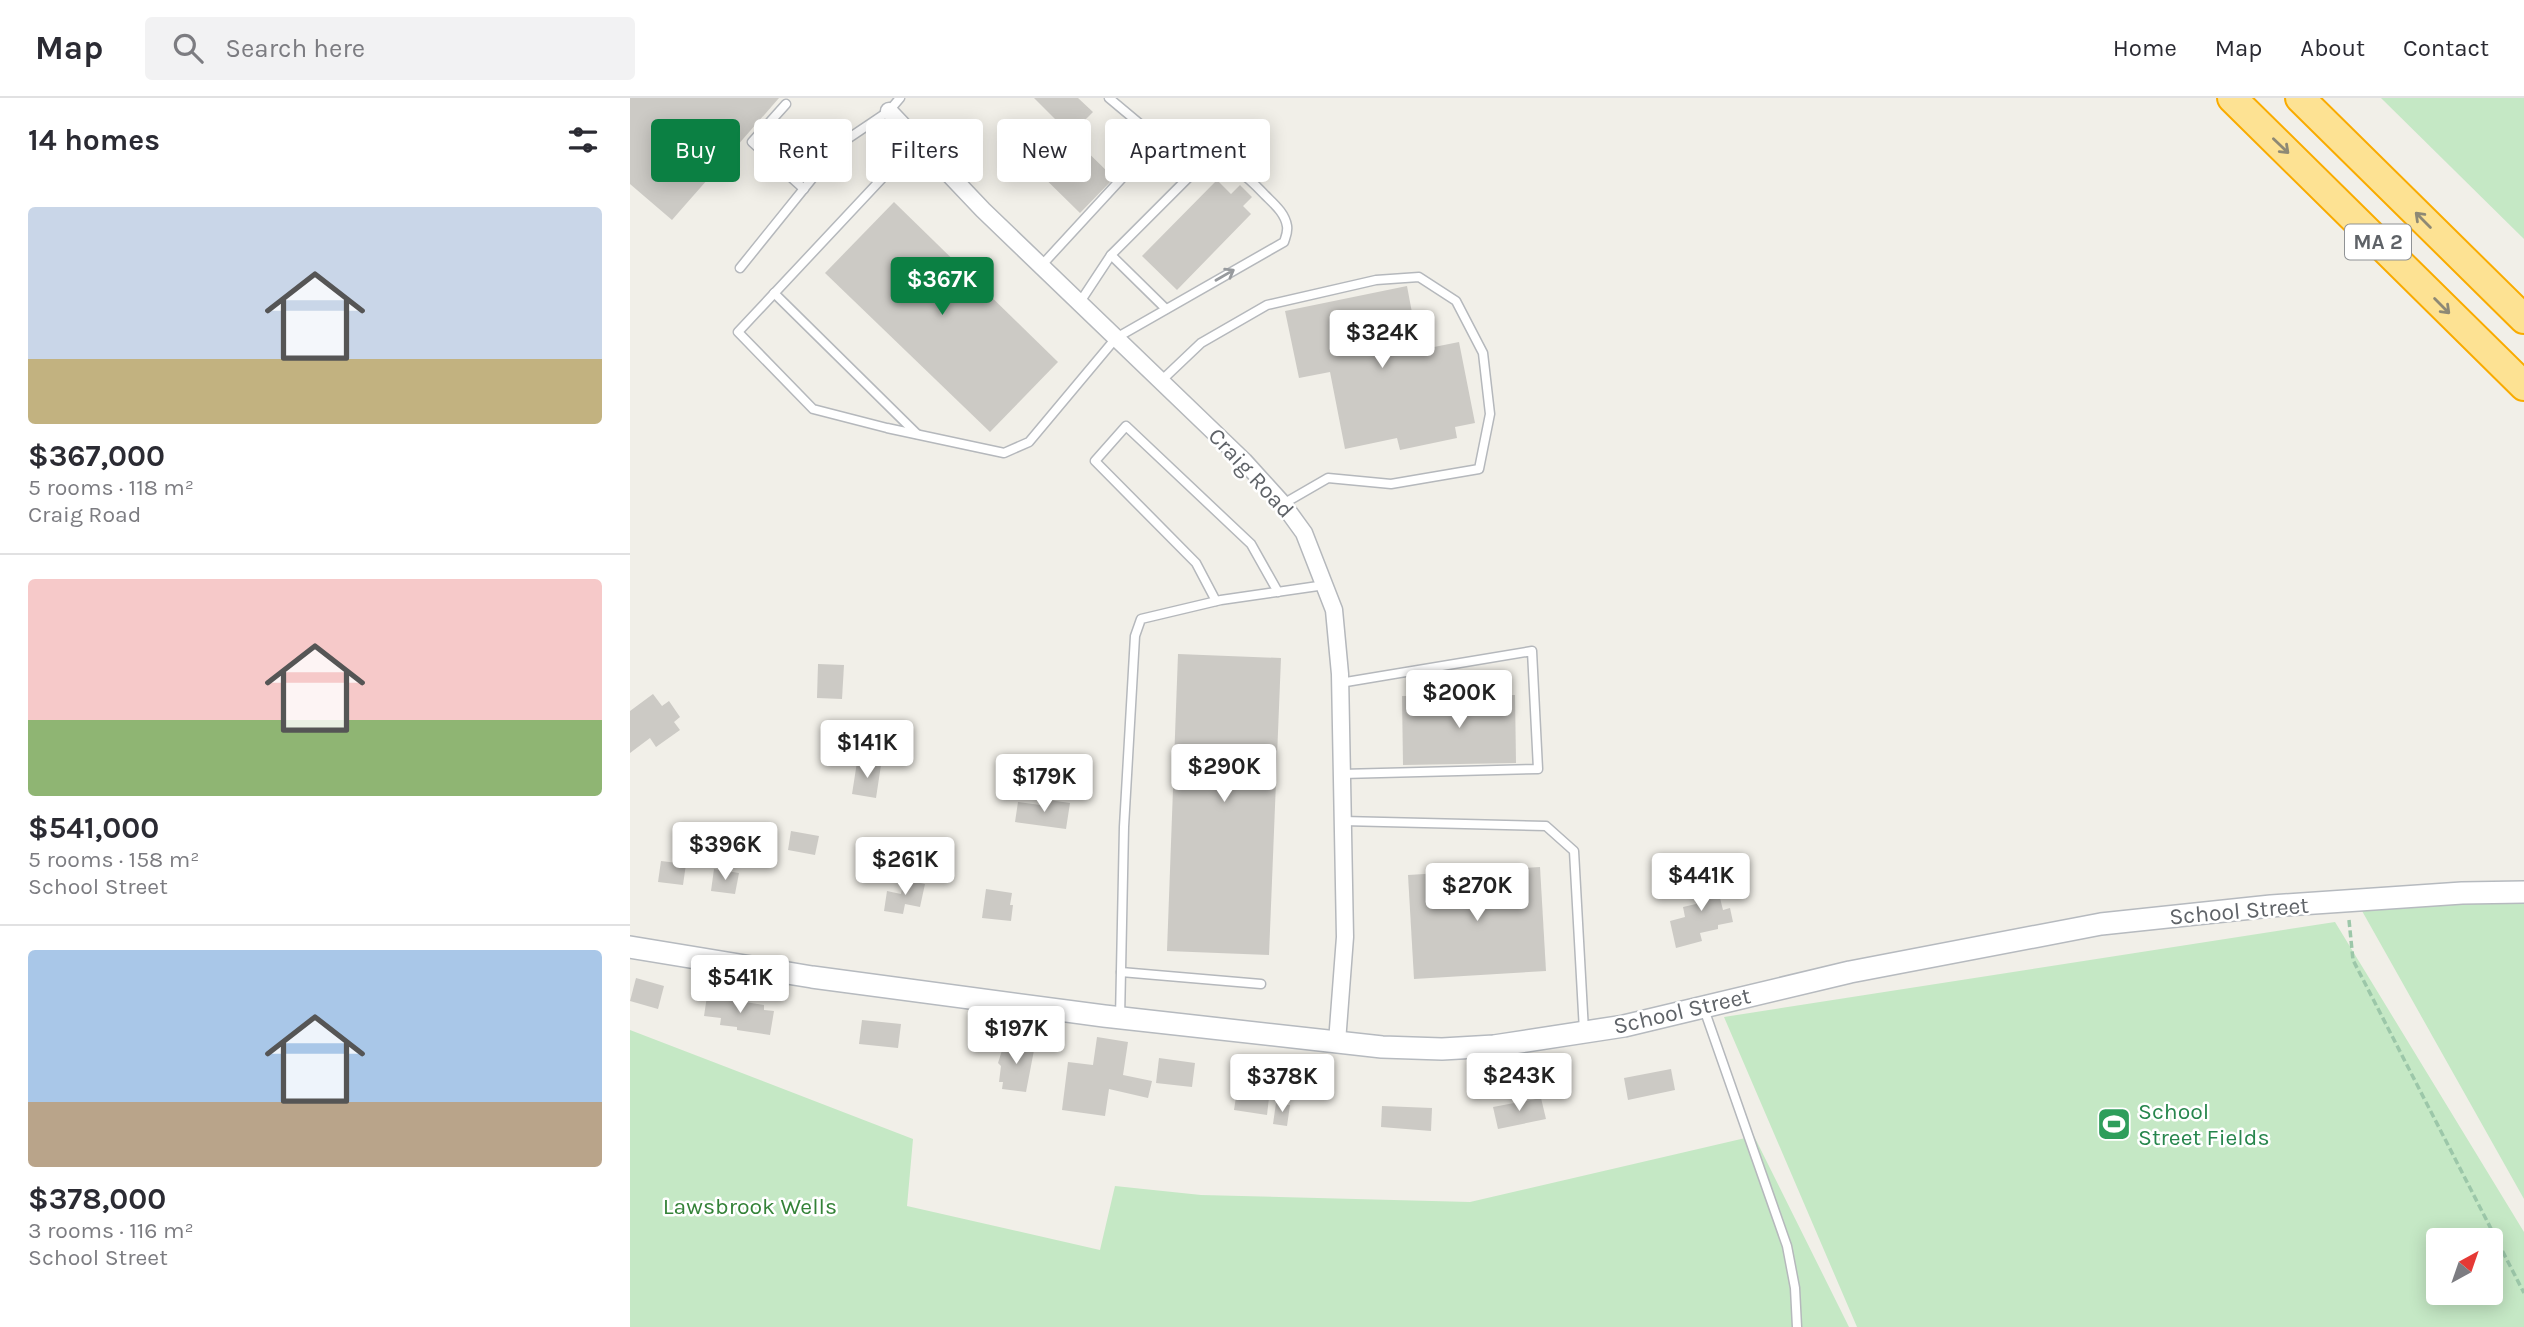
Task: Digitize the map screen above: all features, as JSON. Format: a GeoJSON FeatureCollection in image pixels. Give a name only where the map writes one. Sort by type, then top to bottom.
{"type":"FeatureCollection","features":[{"type":"Feature","properties":{"kind":"highway","name":"MA 2"},"geometry":{"type":"LineString","coordinates":[[2232,98],[2524,386]]}},
{"type":"Feature","properties":{"kind":"highway","name":"MA 2"},"geometry":{"type":"LineString","coordinates":[[2300,98],[2524,319]]}},
{"type":"Feature","properties":{"kind":"street","name":"Craig Road"},"geometry":{"type":"LineString","coordinates":[[889,111],[897,119]]}},
{"type":"Feature","properties":{"kind":"street","name":"Craig Road"},"geometry":{"type":"LineString","coordinates":[[957,182],[1244,461],[1283,504],[1304,533],[1334,610],[1340,683],[1345,937],[1337,1042]]}},
{"type":"Feature","properties":{"kind":"street","name":"School Street"},"geometry":{"type":"LineString","coordinates":[[630,947],[826,979],[1119,1018],[1382,1047],[1442,1049],[1494,1046],[1624,1026],[1940,953],[2101,924],[2271,906],[2462,893],[2524,892]]}},
{"type":"Feature","properties":{"kind":"lane"},"geometry":{"type":"LineString","coordinates":[[740,268],[840,144],[889,111],[900,98]]}},
{"type":"Feature","properties":{"kind":"lane"},"geometry":{"type":"LineString","coordinates":[[1041,266],[1158,139],[1108,98]]}},
{"type":"Feature","properties":{"kind":"lane"},"geometry":{"type":"LineString","coordinates":[[786,104],[752,142],[804,189]]}},
{"type":"Feature","properties":{"kind":"lane"},"geometry":{"type":"LineString","coordinates":[[878,182],[738,332],[813,409],[1004,453],[1028,442],[1116,338],[1284,242],[1288,230],[1285,218],[1243,173],[1212,162],[1200,166],[1111,255],[1080,302]]}},
{"type":"Feature","properties":{"kind":"lane"},"geometry":{"type":"LineString","coordinates":[[1111,255],[1166,309]]}},
{"type":"Feature","properties":{"kind":"lane"},"geometry":{"type":"LineString","coordinates":[[1161,381],[1201,343],[1267,305],[1376,280],[1419,277],[1456,300],[1483,353],[1490,414],[1479,469],[1391,484],[1328,478],[1283,504]]}},
{"type":"Feature","properties":{"kind":"lane"},"geometry":{"type":"LineString","coordinates":[[774,293],[917,434]]}},
{"type":"Feature","properties":{"kind":"lane"},"geometry":{"type":"LineString","coordinates":[[1216,601],[1196,563],[1096,461],[1126,426],[1251,544],[1278,592]]}},
{"type":"Feature","properties":{"kind":"lane"},"geometry":{"type":"LineString","coordinates":[[1119,1018],[1124,827],[1135,636],[1141,619],[1216,601],[1325,584]]}},
{"type":"Feature","properties":{"kind":"lane"},"geometry":{"type":"LineString","coordinates":[[1340,683],[1531,651],[1538,769],[1342,774]]}},
{"type":"Feature","properties":{"kind":"lane"},"geometry":{"type":"LineString","coordinates":[[1343,821],[1546,825],[1574,851],[1584,1033]]}},
{"type":"Feature","properties":{"kind":"lane"},"geometry":{"type":"LineString","coordinates":[[1121,972],[1261,984]]}},
{"type":"Feature","properties":{"kind":"lane"},"geometry":{"type":"LineString","coordinates":[[1703,1006],[1787,1246],[1796,1288],[1797,1327]]}},
{"type":"Feature","properties":{"kind":"path"},"geometry":{"type":"LineString","coordinates":[[2348,902],[2353,960],[2524,1293]]}},
{"type":"Feature","properties":{"kind":"green space"},"geometry":{"type":"Polygon","coordinates":[[[2381,98],[2524,98],[2524,239],[2381,98]]]}},
{"type":"Feature","properties":{"kind":"green space"},"geometry":{"type":"Polygon","coordinates":[[[2524,901],[2524,1199],[2357,902],[2524,901]]]}},
{"type":"Feature","properties":{"kind":"green space","name":"School Street Fields"},"geometry":{"type":"Polygon","coordinates":[[[2335,922],[2524,1232],[2524,1327],[1857,1327],[1724,1017],[2335,922]]]}},
{"type":"Feature","properties":{"kind":"green space","name":"Lawsbrook Wells"},"geometry":{"type":"Polygon","coordinates":[[[630,1030],[913,1139],[907,1206],[1100,1250],[1115,1186],[1201,1195],[1470,1202],[1754,1136],[1849,1327],[630,1327],[630,1030]]]}},
{"type":"Feature","properties":{"kind":"building"},"geometry":{"type":"Polygon","coordinates":[[[630,98],[779,98],[761,119],[754,119],[754,127],[740,142],[740,119],[651,119],[651,182],[705,182],[672,220],[630,184],[630,98]]]}},
{"type":"Feature","properties":{"kind":"building"},"geometry":{"type":"Polygon","coordinates":[[[1034,98],[1078,98],[1093,112],[1086,119],[1055,119],[1034,98]]]}},
{"type":"Feature","properties":{"kind":"building"},"geometry":{"type":"Polygon","coordinates":[[[1091,156],[1105,169],[1105,182],[1110,182],[1080,213],[1048,182],[1091,182],[1091,156]]]}},
{"type":"Feature","properties":{"kind":"building"},"geometry":{"type":"Polygon","coordinates":[[[1215,182],[1219,182],[1231,194],[1240,185],[1252,197],[1243,206],[1251,214],[1177,290],[1142,256],[1215,182]]]}},
{"type":"Feature","properties":{"kind":"building"},"geometry":{"type":"Polygon","coordinates":[[[894,202],[1058,362],[990,432],[825,273],[894,202]]]}},
{"type":"Feature","properties":{"kind":"building"},"geometry":{"type":"Polygon","coordinates":[[[1407,286],[1419,350],[1459,342],[1475,423],[1455,427],[1457,438],[1400,450],[1397,438],[1345,449],[1330,372],[1299,378],[1285,311],[1407,286]]]}},
{"type":"Feature","properties":{"kind":"building"},"geometry":{"type":"Polygon","coordinates":[[[1178,654],[1281,658],[1269,955],[1167,951],[1178,654]]]}},
{"type":"Feature","properties":{"kind":"building"},"geometry":{"type":"Polygon","coordinates":[[[818,664],[844,665],[842,699],[817,698],[818,664]]]}},
{"type":"Feature","properties":{"kind":"building"},"geometry":{"type":"Polygon","coordinates":[[[653,694],[662,706],[669,701],[680,717],[674,722],[680,730],[656,747],[650,738],[630,753],[630,711],[653,694]]]}},
{"type":"Feature","properties":{"kind":"building"},"geometry":{"type":"Polygon","coordinates":[[[1515,695],[1516,763],[1403,765],[1402,696],[1515,695]]]}},
{"type":"Feature","properties":{"kind":"building"},"geometry":{"type":"Polygon","coordinates":[[[857,762],[881,765],[876,798],[852,794],[857,762]]]}},
{"type":"Feature","properties":{"kind":"building"},"geometry":{"type":"Polygon","coordinates":[[[1049,800],[1070,803],[1066,829],[1015,822],[1018,802],[1048,806],[1049,800]]]}},
{"type":"Feature","properties":{"kind":"building"},"geometry":{"type":"Polygon","coordinates":[[[791,831],[819,836],[815,855],[788,850],[791,831]]]}},
{"type":"Feature","properties":{"kind":"building"},"geometry":{"type":"Polygon","coordinates":[[[661,861],[686,864],[683,885],[658,882],[661,861]]]}},
{"type":"Feature","properties":{"kind":"building"},"geometry":{"type":"Polygon","coordinates":[[[1540,867],[1546,971],[1414,979],[1408,875],[1540,867]]]}},
{"type":"Feature","properties":{"kind":"building"},"geometry":{"type":"Polygon","coordinates":[[[714,869],[739,873],[735,894],[711,891],[714,869]]]}},
{"type":"Feature","properties":{"kind":"building"},"geometry":{"type":"Polygon","coordinates":[[[1714,874],[1723,910],[1730,908],[1733,922],[1700,933],[1702,941],[1676,948],[1670,921],[1685,917],[1683,907],[1696,904],[1690,879],[1714,874]]]}},
{"type":"Feature","properties":{"kind":"building"},"geometry":{"type":"Polygon","coordinates":[[[904,879],[925,884],[920,907],[905,904],[903,914],[884,911],[887,891],[901,894],[904,879]]]}},
{"type":"Feature","properties":{"kind":"building"},"geometry":{"type":"Polygon","coordinates":[[[986,889],[1012,893],[1011,921],[982,918],[986,889]]]}},
{"type":"Feature","properties":{"kind":"building"},"geometry":{"type":"Polygon","coordinates":[[[636,978],[664,986],[658,1009],[630,1001],[636,978]]]}},
{"type":"Feature","properties":{"kind":"building"},"geometry":{"type":"Polygon","coordinates":[[[707,996],[764,1005],[764,1010],[774,1011],[770,1035],[737,1030],[737,1027],[720,1025],[721,1018],[704,1016],[707,996]]]}},
{"type":"Feature","properties":{"kind":"building"},"geometry":{"type":"Polygon","coordinates":[[[862,1020],[901,1024],[898,1048],[859,1044],[862,1020]]]}},
{"type":"Feature","properties":{"kind":"building"},"geometry":{"type":"Polygon","coordinates":[[[1097,1037],[1128,1042],[1123,1075],[1152,1081],[1148,1098],[1109,1089],[1105,1116],[1062,1110],[1068,1062],[1093,1065],[1097,1037]]]}},
{"type":"Feature","properties":{"kind":"building"},"geometry":{"type":"Polygon","coordinates":[[[1005,1041],[1035,1045],[1026,1092],[1002,1089],[1003,1082],[999,1082],[1001,1066],[998,1063],[1005,1041]]]}},
{"type":"Feature","properties":{"kind":"building"},"geometry":{"type":"Polygon","coordinates":[[[1159,1058],[1195,1063],[1192,1087],[1156,1083],[1159,1058]]]}},
{"type":"Feature","properties":{"kind":"building"},"geometry":{"type":"Polygon","coordinates":[[[1671,1069],[1675,1090],[1628,1100],[1624,1078],[1671,1069]]]}},
{"type":"Feature","properties":{"kind":"building"},"geometry":{"type":"Polygon","coordinates":[[[1238,1084],[1270,1089],[1267,1115],[1234,1110],[1238,1084]]]}},
{"type":"Feature","properties":{"kind":"building"},"geometry":{"type":"Polygon","coordinates":[[[1541,1098],[1546,1119],[1498,1129],[1493,1107],[1541,1098]]]}},
{"type":"Feature","properties":{"kind":"building"},"geometry":{"type":"Polygon","coordinates":[[[1276,1103],[1290,1105],[1287,1126],[1273,1124],[1276,1103]]]}},
{"type":"Feature","properties":{"kind":"building"},"geometry":{"type":"Polygon","coordinates":[[[1382,1106],[1432,1108],[1431,1131],[1381,1127],[1382,1106]]]}},
{"type":"Feature","properties":{"kind":"place","name":"School Street Fields"},"geometry":{"type":"Point","coordinates":[2114,1124]}}]}
